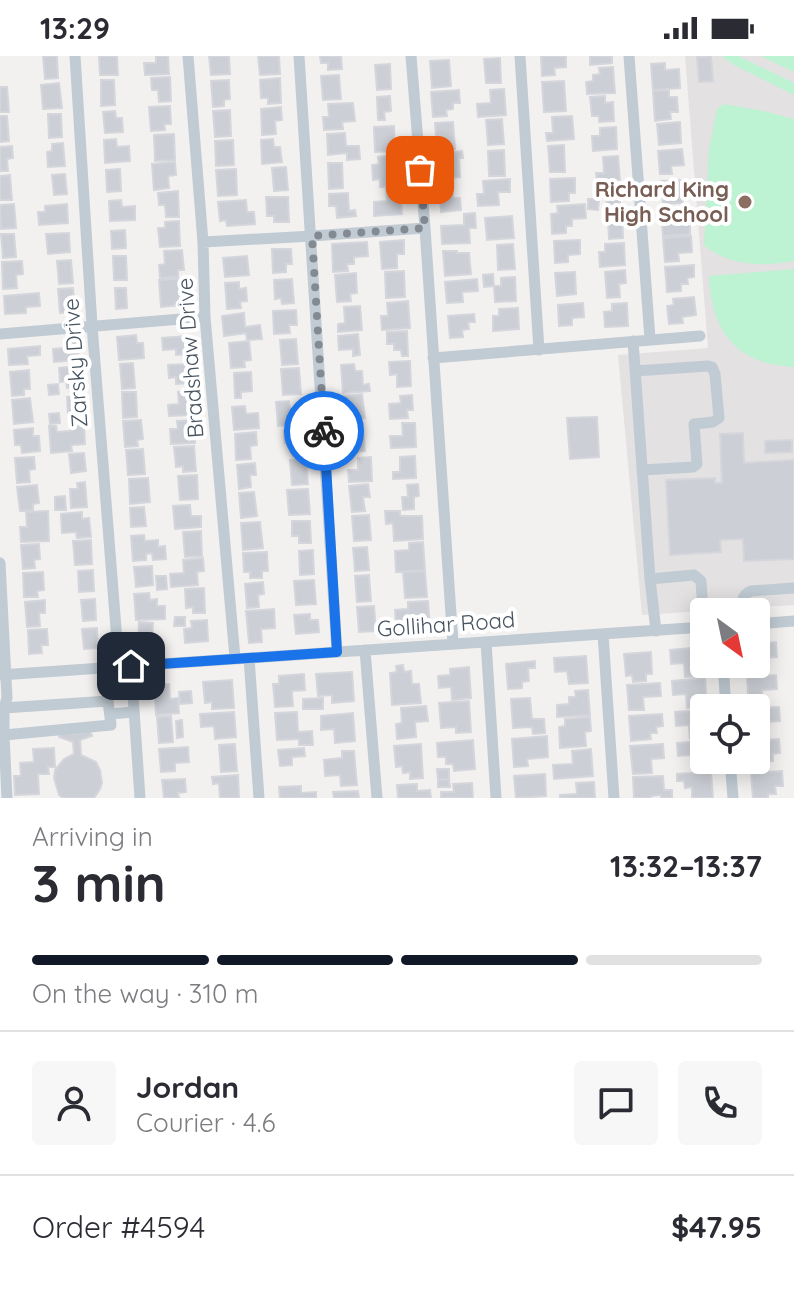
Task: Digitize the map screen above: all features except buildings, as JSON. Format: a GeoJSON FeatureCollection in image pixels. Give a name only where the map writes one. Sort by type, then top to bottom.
{"type":"FeatureCollection","features":[{"type":"Feature","properties":{"kind":"street","name":"Zarsky Drive"},"geometry":{"type":"LineString","coordinates":[[75,56],[92,325],[125,666],[134,712],[140,798]]}},
{"type":"Feature","properties":{"kind":"street","name":"Bradshaw Drive"},"geometry":{"type":"LineString","coordinates":[[188,56],[203,242],[205,317],[235,658]]}},
{"type":"Feature","properties":{"kind":"street"},"geometry":{"type":"LineString","coordinates":[[299,56],[337,652]]}},
{"type":"Feature","properties":{"kind":"street"},"geometry":{"type":"LineString","coordinates":[[411,56],[453,644]]}},
{"type":"Feature","properties":{"kind":"street"},"geometry":{"type":"LineString","coordinates":[[520,56],[539,350]]}},
{"type":"Feature","properties":{"kind":"street"},"geometry":{"type":"LineString","coordinates":[[629,56],[650,339]]}},
{"type":"Feature","properties":{"kind":"street"},"geometry":{"type":"LineString","coordinates":[[203,242],[425,228]]}},
{"type":"Feature","properties":{"kind":"street"},"geometry":{"type":"LineString","coordinates":[[0,334],[205,317]]}},
{"type":"Feature","properties":{"kind":"street"},"geometry":{"type":"LineString","coordinates":[[433,358],[700,336]]}},
{"type":"Feature","properties":{"kind":"street"},"geometry":{"type":"LineString","coordinates":[[633,341],[656,631]]}},
{"type":"Feature","properties":{"kind":"street"},"geometry":{"type":"LineString","coordinates":[[635,371],[712,367],[719,418],[713,422],[694,424],[697,464],[693,467],[642,470]]}},
{"type":"Feature","properties":{"kind":"street"},"geometry":{"type":"LineString","coordinates":[[0,563],[3,674],[7,698],[2,708],[2,735],[7,798]]}},
{"type":"Feature","properties":{"kind":"street"},"geometry":{"type":"LineString","coordinates":[[650,579],[694,575],[701,581],[702,598]]}},
{"type":"Feature","properties":{"kind":"street"},"geometry":{"type":"LineString","coordinates":[[742,598],[751,591],[794,588]]}},
{"type":"Feature","properties":{"kind":"street"},"geometry":{"type":"LineString","coordinates":[[770,623],[794,621]]}},
{"type":"Feature","properties":{"kind":"street","name":"Gollihar Road"},"geometry":{"type":"LineString","coordinates":[[3,674],[690,628]]}},
{"type":"Feature","properties":{"kind":"street"},"geometry":{"type":"LineString","coordinates":[[603,634],[614,798]]}},
{"type":"Feature","properties":{"kind":"street"},"geometry":{"type":"LineString","coordinates":[[486,642],[496,798]]}},
{"type":"Feature","properties":{"kind":"street"},"geometry":{"type":"LineString","coordinates":[[365,650],[377,798]]}},
{"type":"Feature","properties":{"kind":"street"},"geometry":{"type":"LineString","coordinates":[[249,658],[259,798]]}},
{"type":"Feature","properties":{"kind":"street"},"geometry":{"type":"LineString","coordinates":[[2,708],[108,701],[111,725],[2,735]]}},
{"type":"Feature","properties":{"kind":"street"},"geometry":{"type":"LineString","coordinates":[[110,714],[134,712]]}},
{"type":"Feature","properties":{"kind":"street"},"geometry":{"type":"LineString","coordinates":[[731,774],[733,798]]}},
{"type":"Feature","properties":{"kind":"shaded area","name":"Richard King High School"},"geometry":{"type":"Polygon","coordinates":[[[685,56],[794,56],[794,605],[770,607],[770,598],[690,598],[690,612],[642,615],[618,355],[708,348],[685,56]]]}},
{"type":"Feature","properties":{"kind":"green space"},"geometry":{"type":"Polygon","coordinates":[[[721,56],[738,56],[794,83],[794,95],[734,65],[721,56]]]}},
{"type":"Feature","properties":{"kind":"green space"},"geometry":{"type":"Polygon","coordinates":[[[761,56],[794,56],[794,72],[761,56]]]}},
{"type":"Feature","properties":{"kind":"green space"},"geometry":{"type":"Polygon","coordinates":[[[724,104],[794,119],[794,261],[746,263],[724,257],[704,245],[709,149],[717,109],[724,104]]]}},
{"type":"Feature","properties":{"kind":"green space"},"geometry":{"type":"Polygon","coordinates":[[[794,269],[794,367],[757,360],[743,352],[722,328],[715,313],[709,276],[794,269]]]}},
{"type":"Feature","properties":{"kind":"way so far"},"geometry":{"type":"LineString","coordinates":[[324,431],[312,236],[425,228],[420,170]]}},
{"type":"Feature","properties":{"kind":"place","name":"Richard King High School"},"geometry":{"type":"Point","coordinates":[745,202]}},
{"type":"Feature","properties":{"kind":"route"},"geometry":{"type":"LineString","coordinates":[[131,666],[337,652],[324,431]]}}]}
